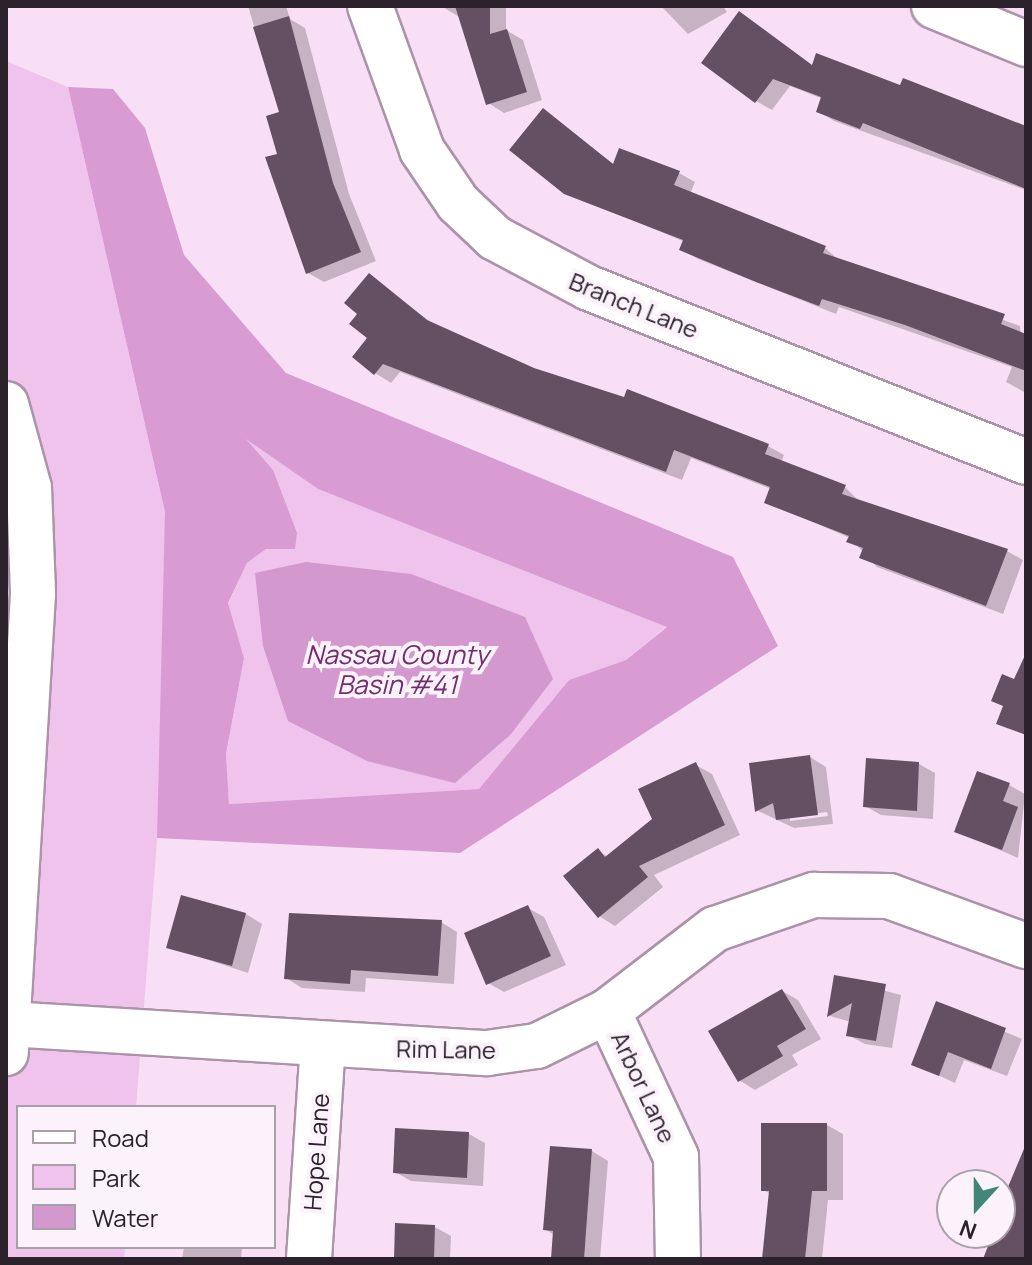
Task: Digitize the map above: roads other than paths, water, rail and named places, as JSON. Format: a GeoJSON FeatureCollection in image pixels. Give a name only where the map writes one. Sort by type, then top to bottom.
{"type":"FeatureCollection","features":[{"type":"Feature","properties":{"kind":"street","name":"Branch Lane"},"geometry":{"type":"LineString","coordinates":[[370,6],[422,150],[458,203],[495,238],[589,288],[1026,462]]}},
{"type":"Feature","properties":{"kind":"street"},"geometry":{"type":"LineString","coordinates":[[934,6],[1026,44]]}},
{"type":"Feature","properties":{"kind":"street"},"geometry":{"type":"LineString","coordinates":[[6,404],[33,594],[7,1038]]}},
{"type":"Feature","properties":{"kind":"street","name":"Rim Lane"},"geometry":{"type":"LineString","coordinates":[[7,1038],[323,1045],[487,1053],[537,1046],[608,1011],[715,929],[814,895],[889,896],[1026,946]]}},
{"type":"Feature","properties":{"kind":"street","name":"Arbor Lane"},"geometry":{"type":"LineString","coordinates":[[608,1011],[676,1157],[678,1259]]}},
{"type":"Feature","properties":{"kind":"street","name":"Hope Lane"},"geometry":{"type":"LineString","coordinates":[[309,1259],[323,1045]]}},
{"type":"Feature","properties":{"kind":"water","name":"Nassau County Basin #41"},"geometry":{"type":"Polygon","coordinates":[[[306,562],[411,574],[525,617],[553,679],[511,734],[455,783],[367,761],[288,721],[263,646],[255,573],[306,562]]]}}]}
